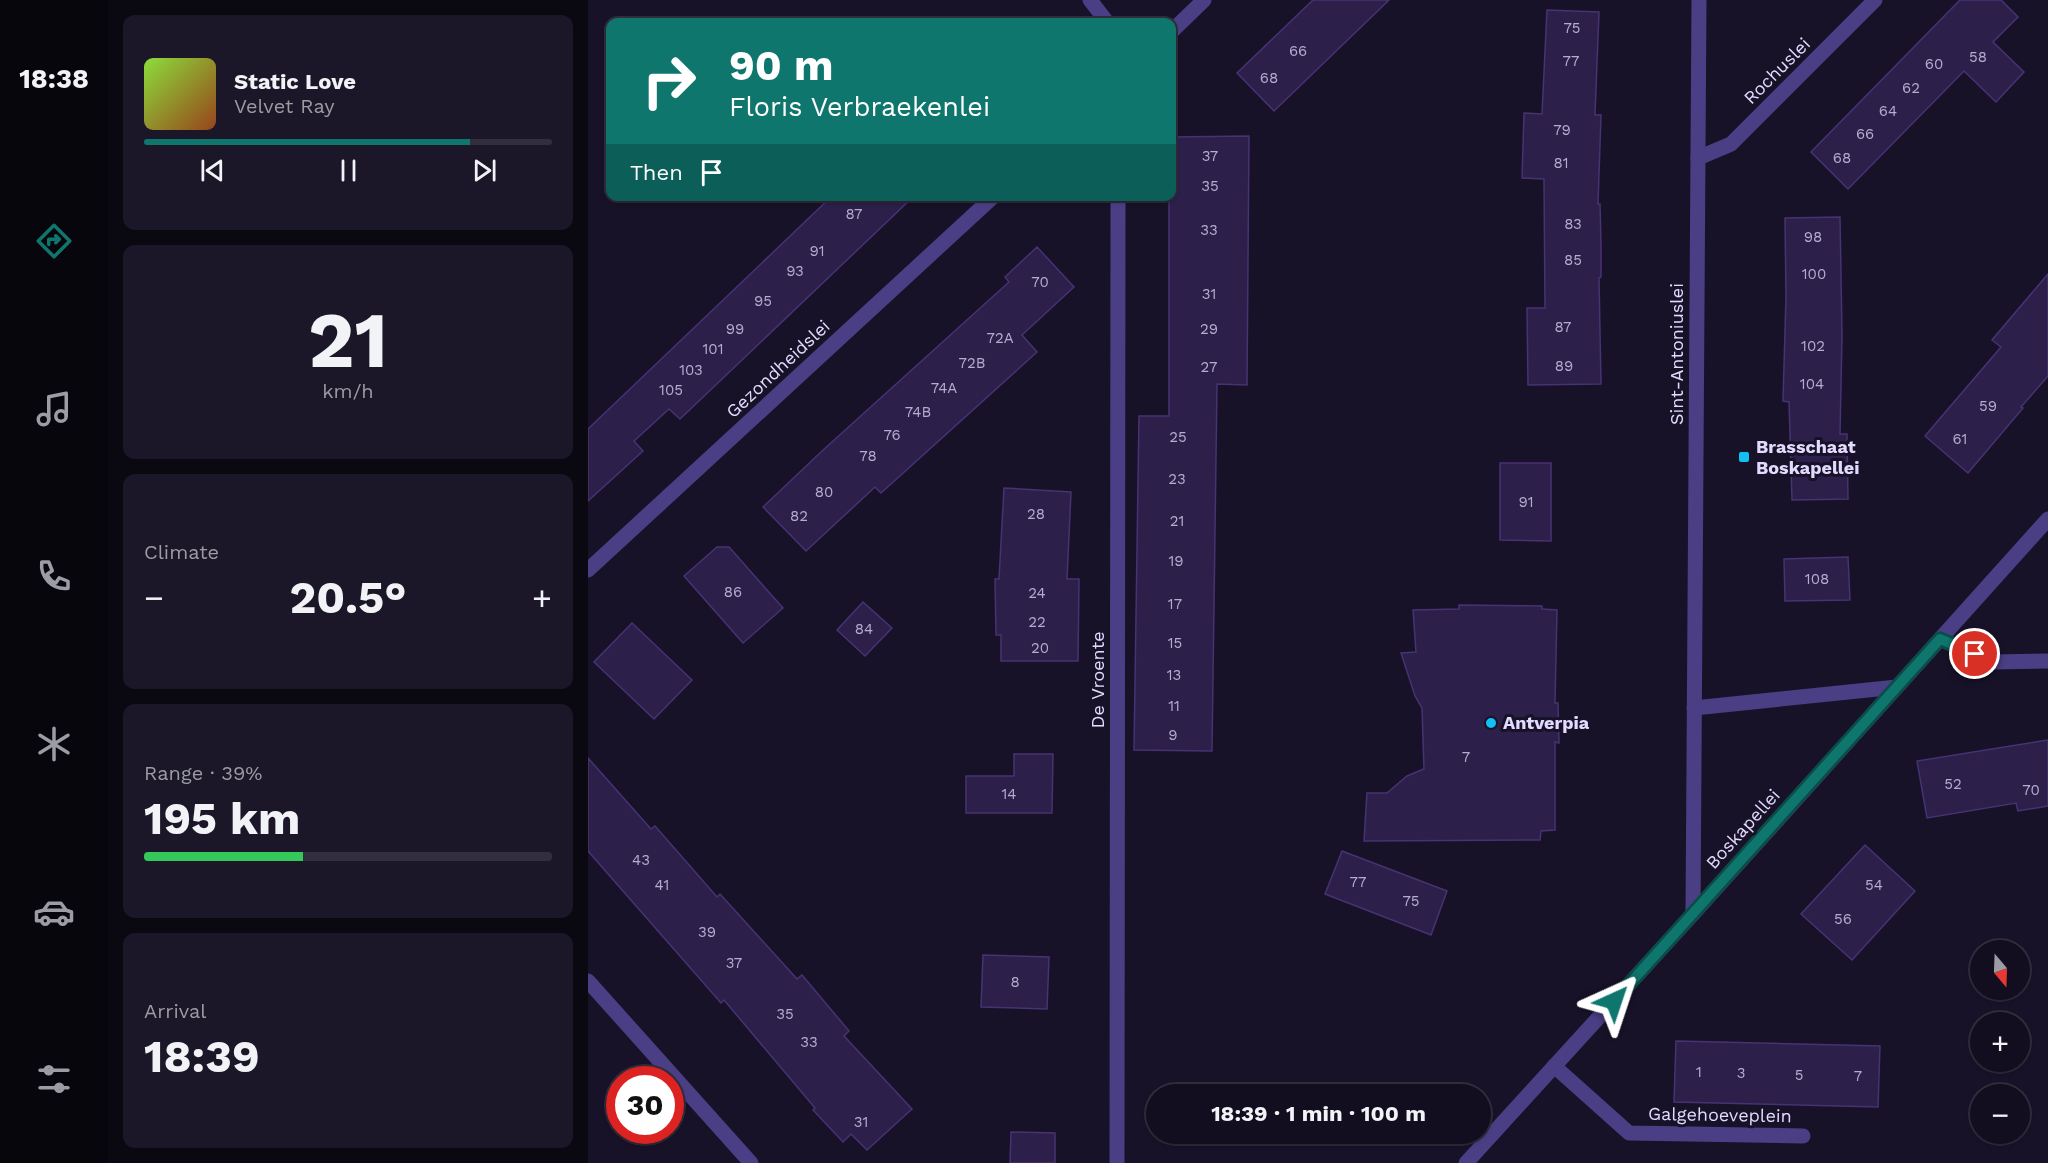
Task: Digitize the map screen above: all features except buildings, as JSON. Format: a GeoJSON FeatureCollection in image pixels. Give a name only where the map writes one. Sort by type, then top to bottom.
{"type":"FeatureCollection","features":[{"type":"Feature","properties":{"kind":"street"},"geometry":{"type":"LineString","coordinates":[[1090,0],[1104,18]]}},
{"type":"Feature","properties":{"kind":"street"},"geometry":{"type":"LineString","coordinates":[[1176,27],[1204,0]]}},
{"type":"Feature","properties":{"kind":"street","name":"Sint-Antoniuslei"},"geometry":{"type":"LineString","coordinates":[[1693,914],[1699,0]]}},
{"type":"Feature","properties":{"kind":"street","name":"Rochuslei"},"geometry":{"type":"LineString","coordinates":[[1698,158],[1731,144],[1875,0]]}},
{"type":"Feature","properties":{"kind":"street","name":"Gezondheidslei"},"geometry":{"type":"LineString","coordinates":[[588,570],[989,201]]}},
{"type":"Feature","properties":{"kind":"street","name":"De Vroente"},"geometry":{"type":"LineString","coordinates":[[1117,1163],[1118,201]]}},
{"type":"Feature","properties":{"kind":"street","name":"Boskapellei"},"geometry":{"type":"LineString","coordinates":[[1466,1163],[2048,519]]}},
{"type":"Feature","properties":{"kind":"street"},"geometry":{"type":"LineString","coordinates":[[1940,639],[1993,662],[2048,661]]}},
{"type":"Feature","properties":{"kind":"street"},"geometry":{"type":"LineString","coordinates":[[1694,708],[1896,687]]}},
{"type":"Feature","properties":{"kind":"street"},"geometry":{"type":"LineString","coordinates":[[588,981],[751,1163]]}},
{"type":"Feature","properties":{"kind":"street","name":"Galgehoeveplein"},"geometry":{"type":"LineString","coordinates":[[1554,1066],[1629,1133],[1803,1136]]}},
{"type":"Feature","properties":{"kind":"place","name":"Brasschaat Boskapellei"},"geometry":{"type":"Point","coordinates":[1744,457]}},
{"type":"Feature","properties":{"kind":"place","name":"Antverpia"},"geometry":{"type":"Point","coordinates":[1491,723]}},
{"type":"Feature","properties":{"kind":"route"},"geometry":{"type":"LineString","coordinates":[[1614,1001],[1940,639],[1975,654]]}}]}
